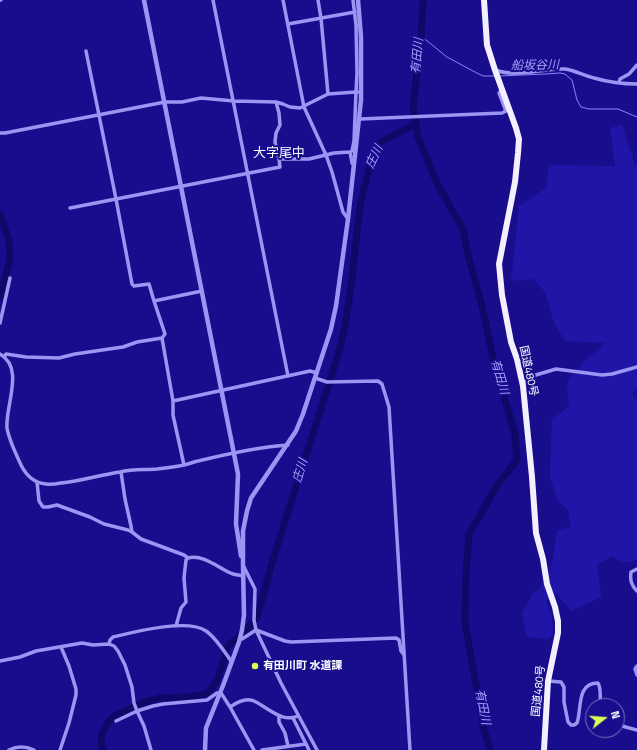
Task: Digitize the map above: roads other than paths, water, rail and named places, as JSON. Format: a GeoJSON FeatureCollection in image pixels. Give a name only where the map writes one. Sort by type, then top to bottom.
{"type":"FeatureCollection","features":[{"type":"Feature","properties":{"kind":"highway","name":"国道480号"},"geometry":{"type":"LineString","coordinates":[[484,0],[487,45],[519,139],[512,198],[499,264],[500,277],[511,342],[517,359],[522,386],[532,477],[536,533],[543,559],[547,584],[555,607],[558,622],[558,633],[548,681],[544,750]]}},
{"type":"Feature","properties":{"kind":"street"},"geometry":{"type":"LineString","coordinates":[[144,0],[238,474],[236,524],[243,565],[255,589],[254,620],[256,630],[281,683],[317,750]]}},
{"type":"Feature","properties":{"kind":"street"},"geometry":{"type":"LineString","coordinates":[[213,0],[288,376]]}},
{"type":"Feature","properties":{"kind":"street"},"geometry":{"type":"LineString","coordinates":[[283,0],[304,107],[326,155],[343,212],[348,219]]}},
{"type":"Feature","properties":{"kind":"street"},"geometry":{"type":"LineString","coordinates":[[318,0],[328,94]]}},
{"type":"Feature","properties":{"kind":"street"},"geometry":{"type":"LineString","coordinates":[[205,750],[206,728],[221,693],[240,640],[244,615],[243,532],[247,511],[251,498],[296,431],[331,329],[336,306],[361,119],[362,76],[358,25],[354,0]]}},
{"type":"Feature","properties":{"kind":"street"},"geometry":{"type":"LineString","coordinates":[[354,165],[352,163],[350,152],[352,152],[354,141],[358,0]]}},
{"type":"Feature","properties":{"kind":"street"},"geometry":{"type":"LineString","coordinates":[[288,24],[355,12]]}},
{"type":"Feature","properties":{"kind":"street"},"geometry":{"type":"LineString","coordinates":[[86,51],[132,284],[134,286],[149,284],[164,334],[162,338],[173,401],[173,415],[184,465]]}},
{"type":"Feature","properties":{"kind":"street"},"geometry":{"type":"LineString","coordinates":[[619,83],[620,79],[629,74],[637,65]]}},
{"type":"Feature","properties":{"kind":"street"},"geometry":{"type":"LineString","coordinates":[[495,70],[501,72],[520,73],[540,70],[566,69],[594,78],[619,83],[637,84]]}},
{"type":"Feature","properties":{"kind":"street"},"geometry":{"type":"LineString","coordinates":[[356,92],[358,92],[359,78],[362,76]]}},
{"type":"Feature","properties":{"kind":"street"},"geometry":{"type":"LineString","coordinates":[[361,119],[502,113],[506,111],[499,93],[502,89]]}},
{"type":"Feature","properties":{"kind":"street"},"geometry":{"type":"LineString","coordinates":[[0,133],[5,134],[165,102],[182,102],[201,98],[234,101],[276,102],[290,108],[300,108],[328,94],[356,92]]}},
{"type":"Feature","properties":{"kind":"street"},"geometry":{"type":"LineString","coordinates":[[70,208],[280,167],[274,142],[280,125],[276,102]]}},
{"type":"Feature","properties":{"kind":"street"},"geometry":{"type":"LineString","coordinates":[[279,158],[309,159],[334,153],[350,152]]}},
{"type":"Feature","properties":{"kind":"street"},"geometry":{"type":"LineString","coordinates":[[0,323],[10,278]]}},
{"type":"Feature","properties":{"kind":"street"},"geometry":{"type":"LineString","coordinates":[[154,301],[202,292]]}},
{"type":"Feature","properties":{"kind":"street"},"geometry":{"type":"LineString","coordinates":[[4,357],[6,354],[26,357],[59,358],[75,354],[123,347],[137,342],[162,338]]}},
{"type":"Feature","properties":{"kind":"street"},"geometry":{"type":"LineString","coordinates":[[0,354],[10,365],[13,374],[8,414],[8,432],[23,469],[27,475],[37,482],[46,484],[74,482],[121,472],[184,465],[234,453],[288,445]]}},
{"type":"Feature","properties":{"kind":"street"},"geometry":{"type":"LineString","coordinates":[[522,386],[529,377],[556,368],[602,375],[612,374],[637,366]]}},
{"type":"Feature","properties":{"kind":"street"},"geometry":{"type":"LineString","coordinates":[[173,401],[310,371],[327,382],[378,381],[382,384],[389,414],[410,750]]}},
{"type":"Feature","properties":{"kind":"street"},"geometry":{"type":"LineString","coordinates":[[121,472],[132,532]]}},
{"type":"Feature","properties":{"kind":"street"},"geometry":{"type":"LineString","coordinates":[[37,482],[39,501],[43,507],[56,505],[90,517],[104,524],[128,530],[141,539],[184,555],[188,558],[195,557],[205,560],[233,574],[243,576]]}},
{"type":"Feature","properties":{"kind":"street"},"geometry":{"type":"LineString","coordinates":[[236,524],[237,528],[240,529],[243,528],[244,525]]}},
{"type":"Feature","properties":{"kind":"street"},"geometry":{"type":"LineString","coordinates":[[176,626],[181,608],[186,602],[184,578],[186,560],[188,558]]}},
{"type":"Feature","properties":{"kind":"street"},"geometry":{"type":"LineString","coordinates":[[637,568],[631,572],[630,578],[637,591]]}},
{"type":"Feature","properties":{"kind":"street"},"geometry":{"type":"LineString","coordinates":[[109,644],[113,637],[157,627],[191,625],[200,627],[207,631],[232,661]]}},
{"type":"Feature","properties":{"kind":"street"},"geometry":{"type":"LineString","coordinates":[[256,630],[291,642],[396,638],[399,640],[401,651],[404,655]]}},
{"type":"Feature","properties":{"kind":"street"},"geometry":{"type":"LineString","coordinates":[[240,640],[256,630]]}},
{"type":"Feature","properties":{"kind":"street"},"geometry":{"type":"LineString","coordinates":[[0,661],[20,657],[36,651],[82,643],[93,645],[109,644],[114,646],[125,666],[132,687],[134,703],[144,726],[151,750]]}},
{"type":"Feature","properties":{"kind":"street"},"geometry":{"type":"LineString","coordinates":[[60,750],[76,695],[76,689],[69,666],[61,647]]}},
{"type":"Feature","properties":{"kind":"street"},"geometry":{"type":"LineString","coordinates":[[637,666],[635,669],[637,675]]}},
{"type":"Feature","properties":{"kind":"street"},"geometry":{"type":"LineString","coordinates":[[548,681],[560,682],[564,687],[566,715],[568,722],[571,725],[577,723],[579,718],[583,690],[593,683],[598,683],[601,688],[600,698]]}},
{"type":"Feature","properties":{"kind":"street"},"geometry":{"type":"LineString","coordinates":[[116,721],[137,712],[163,704],[207,700],[217,693],[221,693]]}},
{"type":"Feature","properties":{"kind":"street"},"geometry":{"type":"LineString","coordinates":[[221,693],[254,750]]}},
{"type":"Feature","properties":{"kind":"street"},"geometry":{"type":"LineString","coordinates":[[230,707],[239,702],[251,700],[258,702],[279,716],[293,718],[298,716]]}},
{"type":"Feature","properties":{"kind":"street"},"geometry":{"type":"LineString","coordinates":[[279,716],[278,722],[285,733],[288,746]]}},
{"type":"Feature","properties":{"kind":"street"},"geometry":{"type":"LineString","coordinates":[[293,718],[309,750]]}},
{"type":"Feature","properties":{"kind":"street"},"geometry":{"type":"LineString","coordinates":[[625,727],[637,730]]}},
{"type":"Feature","properties":{"kind":"street"},"geometry":{"type":"LineString","coordinates":[[262,750],[306,744]]}},
{"type":"Feature","properties":{"kind":"street"},"geometry":{"type":"LineString","coordinates":[[9,750],[21,747],[34,750]]}},
{"type":"Feature","properties":{"kind":"waterway","name":"有田川"},"geometry":{"type":"LineString","coordinates":[[423,0],[421,40],[413,106],[418,137],[440,190],[460,223],[464,234],[468,255],[483,310],[494,363],[515,434],[517,460],[498,484],[469,534],[465,623],[484,730],[490,750]]}},
{"type":"Feature","properties":{"kind":"waterway","name":"船坂谷川"},"geometry":{"type":"LineString","coordinates":[[421,36],[447,57],[483,76],[495,76]]}},
{"type":"Feature","properties":{"kind":"waterway","name":"船坂谷川"},"geometry":{"type":"LineString","coordinates":[[500,76],[565,74],[572,80],[577,100],[581,107],[589,109],[618,109],[637,117]]}},
{"type":"Feature","properties":{"kind":"waterway","name":"庄川"},"geometry":{"type":"LineString","coordinates":[[103,750],[101,743],[102,733],[109,721],[115,716],[145,702],[159,698],[187,697],[207,693],[213,687],[218,678],[228,646],[248,628],[257,617],[274,556],[338,355],[345,327],[360,206],[369,168],[379,143],[416,124]]}},
{"type":"Feature","properties":{"kind":"waterway"},"geometry":{"type":"LineString","coordinates":[[0,214],[9,241],[10,259],[0,297]]}},
{"type":"Feature","properties":{"kind":"place","name":"有田川町 水道課"},"geometry":{"type":"Point","coordinates":[255,666]}},
{"type":"Feature","properties":{"kind":"district","name":"大字尾中"},"geometry":{"type":"Point","coordinates":[279,154]}}]}
